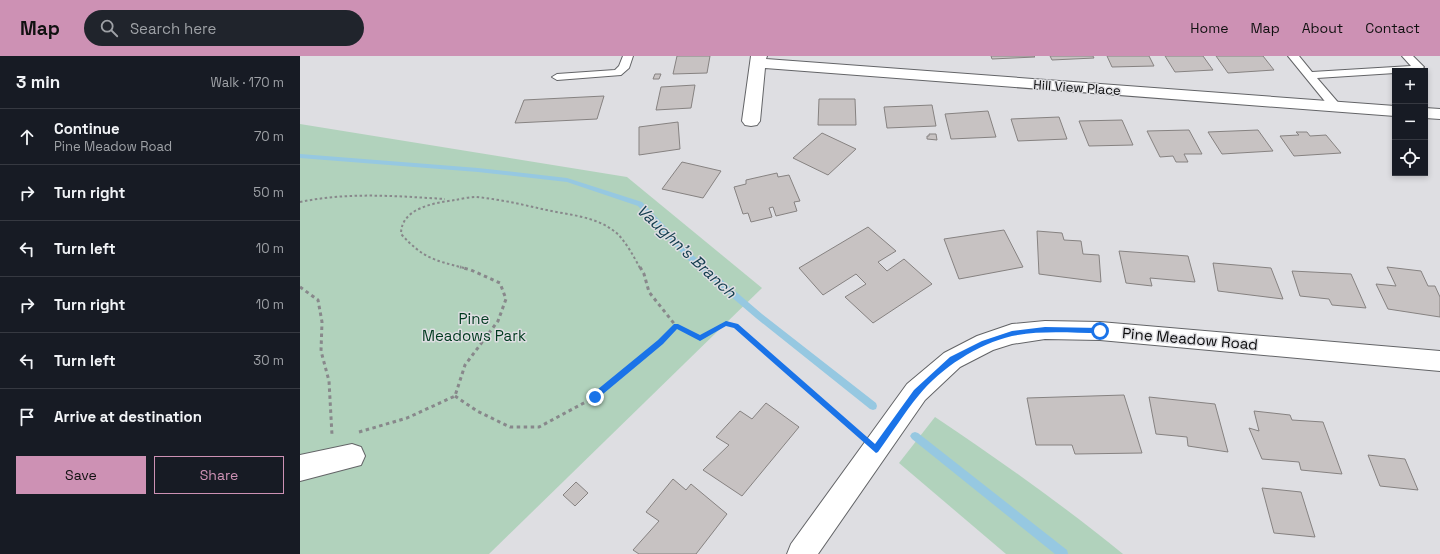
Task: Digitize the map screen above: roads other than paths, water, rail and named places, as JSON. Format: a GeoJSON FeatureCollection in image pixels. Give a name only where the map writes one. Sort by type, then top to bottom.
{"type":"FeatureCollection","features":[{"type":"Feature","properties":{"kind":"street","name":"Hill View Place"},"geometry":{"type":"LineString","coordinates":[[759,60],[1392,111]]}},
{"type":"Feature","properties":{"kind":"street"},"geometry":{"type":"LineString","coordinates":[[751,121],[759,60]]}},
{"type":"Feature","properties":{"kind":"street"},"geometry":{"type":"LineString","coordinates":[[1428,113],[1440,114]]}},
{"type":"Feature","properties":{"kind":"street","name":"Pine Meadow Road"},"geometry":{"type":"LineString","coordinates":[[801,554],[916,392],[952,360],[985,343],[1012,334],[1045,330],[1100,331],[1440,361]]}},
{"type":"Feature","properties":{"kind":"street"},"geometry":{"type":"LineString","coordinates":[[300,468],[354,445]]}},
{"type":"Feature","properties":{"kind":"lane"},"geometry":{"type":"LineString","coordinates":[[556,77],[617,73],[623,70],[626,66],[628,56]]}},
{"type":"Feature","properties":{"kind":"lane"},"geometry":{"type":"LineString","coordinates":[[1293,56],[1336,107]]}},
{"type":"Feature","properties":{"kind":"lane"},"geometry":{"type":"LineString","coordinates":[[1309,75],[1412,70],[1419,67],[1407,56]]}},
{"type":"Feature","properties":{"kind":"waterway","name":"Vaughn's Branch"},"geometry":{"type":"LineString","coordinates":[[300,156],[478,170],[567,180],[640,204],[691,258],[759,316],[873,406]]}},
{"type":"Feature","properties":{"kind":"waterway","name":"Vaughn's Branch"},"geometry":{"type":"LineString","coordinates":[[915,436],[1063,554]]}},
{"type":"Feature","properties":{"kind":"park label","name":"Pine Meadows Park"},"geometry":{"type":"Point","coordinates":[474,328]}}]}
